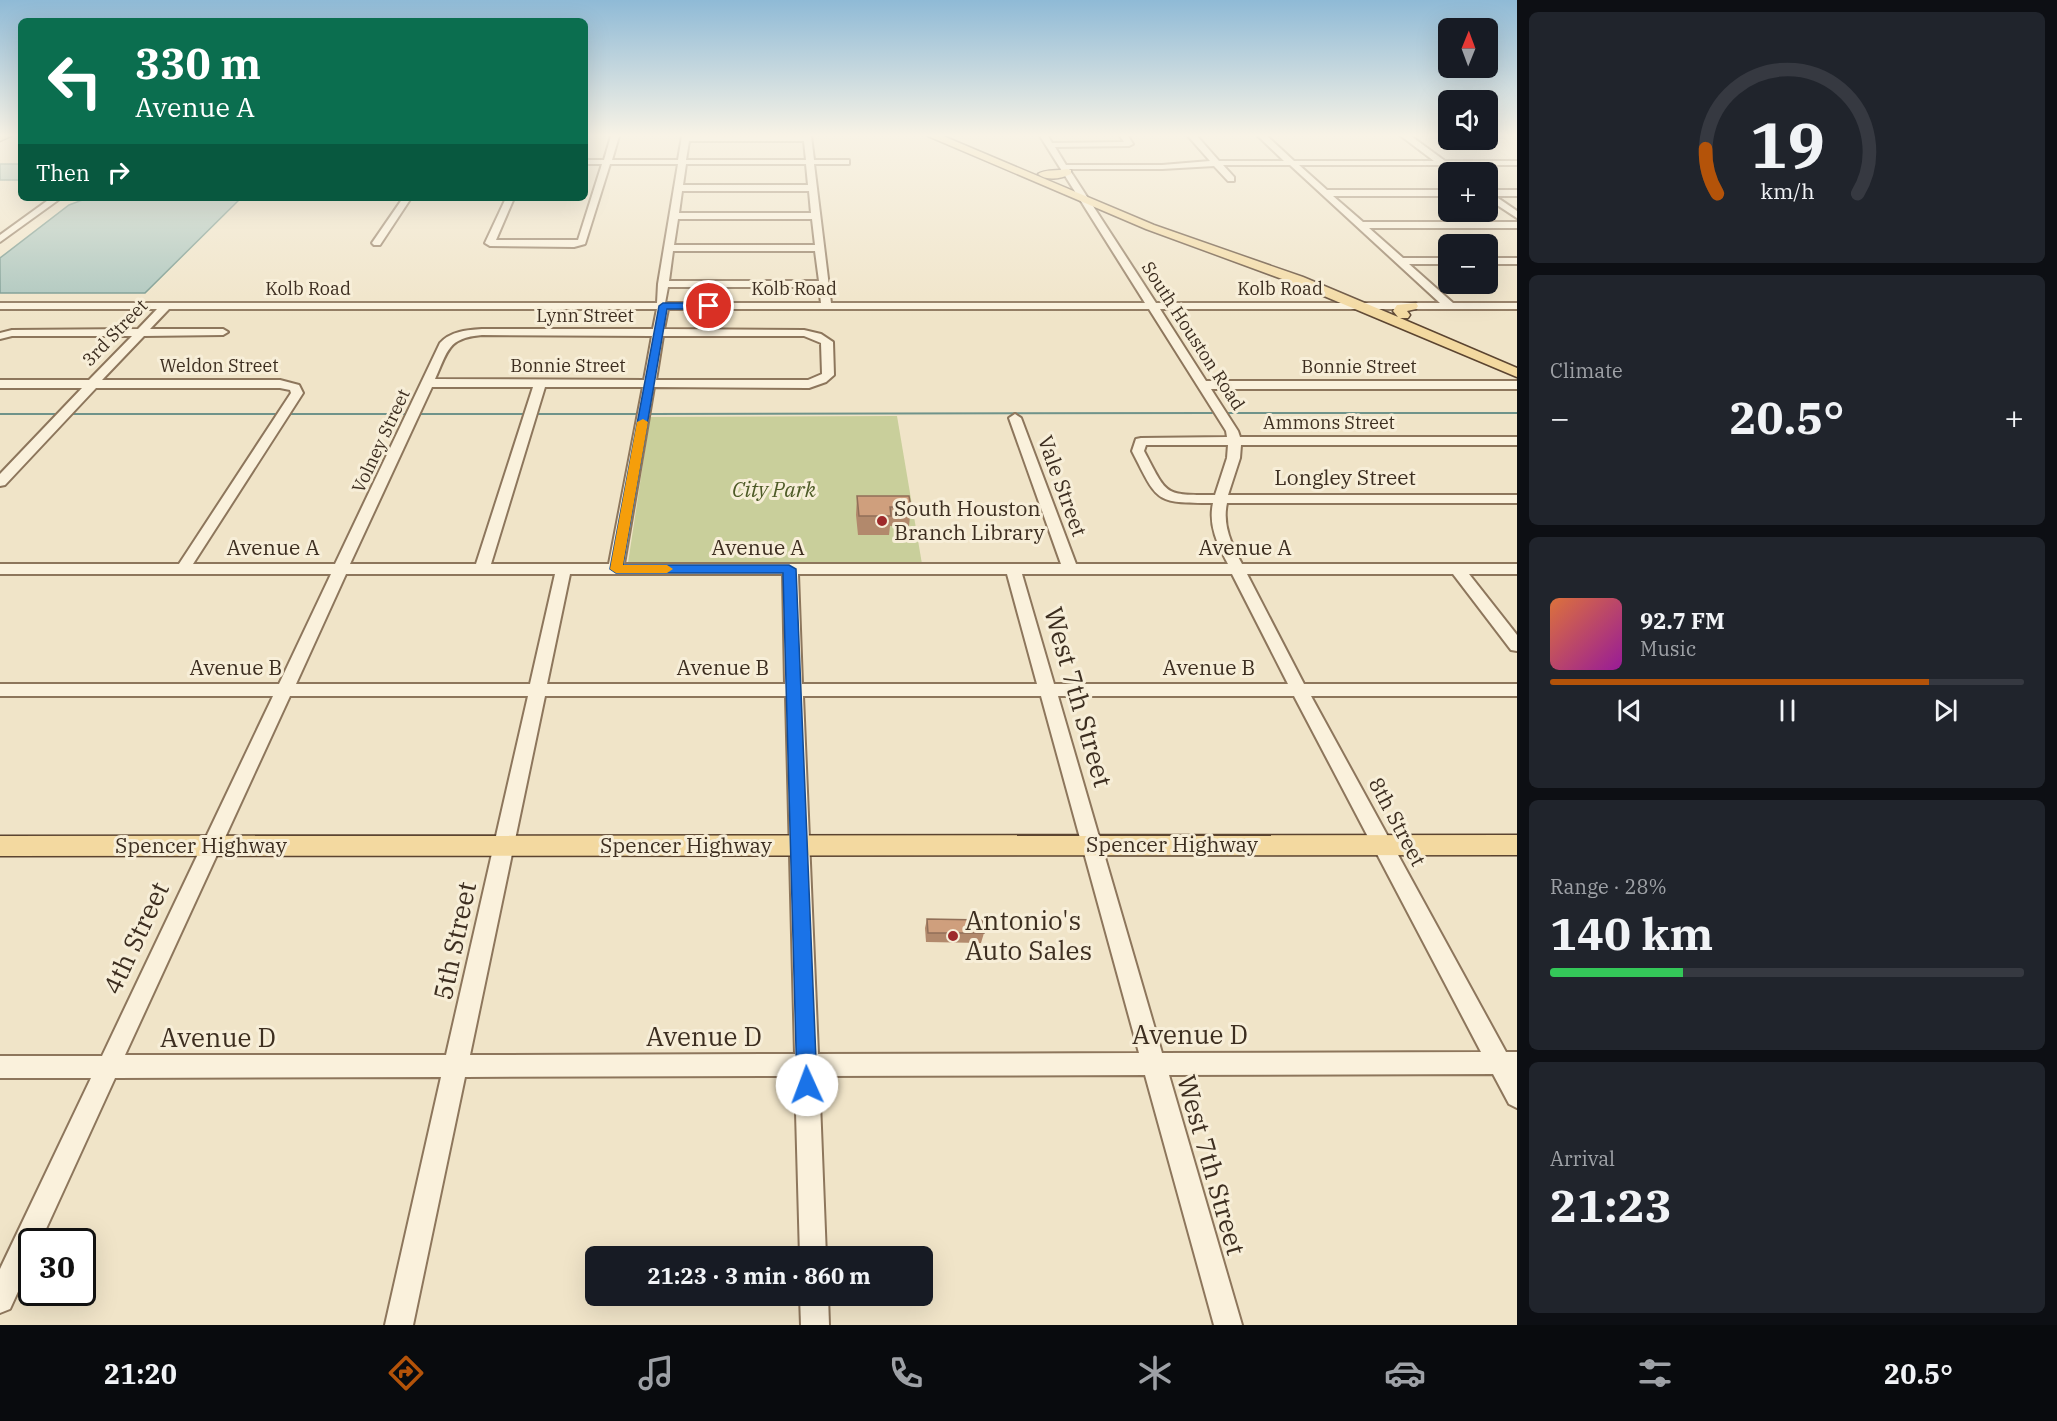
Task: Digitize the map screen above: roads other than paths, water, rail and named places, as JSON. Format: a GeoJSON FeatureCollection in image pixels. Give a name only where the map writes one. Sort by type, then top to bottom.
{"type":"FeatureCollection","features":[{"type":"Feature","properties":{"kind":"main road"},"geometry":{"type":"LineString","coordinates":[[1080,198],[1120,210]]}},
{"type":"Feature","properties":{"kind":"main road"},"geometry":{"type":"LineString","coordinates":[[1096,198],[1157,226],[1253,260],[1364,304],[1517,373]]}},
{"type":"Feature","properties":{"kind":"main road"},"geometry":{"type":"LineString","coordinates":[[1095,215],[1120,210]]}},
{"type":"Feature","properties":{"kind":"main road"},"geometry":{"type":"LineString","coordinates":[[1253,260],[1331,301],[1407,310],[1517,363]]}},
{"type":"Feature","properties":{"kind":"main road","name":"Spencer Highway"},"geometry":{"type":"LineString","coordinates":[[0,846],[1517,845]]}},
{"type":"Feature","properties":{"kind":"street"},"geometry":{"type":"LineString","coordinates":[[509,201],[490,243],[582,242],[596,198]]}},
{"type":"Feature","properties":{"kind":"street"},"geometry":{"type":"LineString","coordinates":[[616,569],[659,333],[663,284],[677,198]]}},
{"type":"Feature","properties":{"kind":"street"},"geometry":{"type":"LineString","coordinates":[[814,198],[826,302]]}},
{"type":"Feature","properties":{"kind":"street","name":"South Houston Road"},"geometry":{"type":"LineString","coordinates":[[1084,198],[1150,306],[1232,431],[1235,441],[1235,457],[1216,512],[1217,526],[1237,569]]}},
{"type":"Feature","properties":{"kind":"street"},"geometry":{"type":"LineString","coordinates":[[1332,198],[1450,306]]}},
{"type":"Feature","properties":{"kind":"street"},"geometry":{"type":"LineString","coordinates":[[0,239],[53,201]]}},
{"type":"Feature","properties":{"kind":"street"},"geometry":{"type":"LineString","coordinates":[[377,243],[405,201]]}},
{"type":"Feature","properties":{"kind":"street"},"geometry":{"type":"LineString","coordinates":[[1498,201],[1517,215]]}},
{"type":"Feature","properties":{"kind":"street"},"geometry":{"type":"LineString","coordinates":[[674,216],[817,216]]}},
{"type":"Feature","properties":{"kind":"street"},"geometry":{"type":"LineString","coordinates":[[1362,225],[1517,225]]}},
{"type":"Feature","properties":{"kind":"street"},"geometry":{"type":"LineString","coordinates":[[669,248],[820,248]]}},
{"type":"Feature","properties":{"kind":"street"},"geometry":{"type":"LineString","coordinates":[[1402,261],[1438,261]]}},
{"type":"Feature","properties":{"kind":"street"},"geometry":{"type":"LineString","coordinates":[[1498,261],[1517,261]]}},
{"type":"Feature","properties":{"kind":"street"},"geometry":{"type":"LineString","coordinates":[[663,284],[824,284]]}},
{"type":"Feature","properties":{"kind":"street","name":"Kolb Road"},"geometry":{"type":"LineString","coordinates":[[0,306],[662,304],[1150,306],[1331,301]]}},
{"type":"Feature","properties":{"kind":"street","name":"3rd Street"},"geometry":{"type":"LineString","coordinates":[[0,482],[139,332],[166,306]]}},
{"type":"Feature","properties":{"kind":"street"},"geometry":{"type":"LineString","coordinates":[[1407,310],[1450,306],[1517,306]]}},
{"type":"Feature","properties":{"kind":"street","name":"Weldon Street"},"geometry":{"type":"LineString","coordinates":[[0,336],[12,333],[223,332]]}},
{"type":"Feature","properties":{"kind":"street","name":"Lynn Street"},"geometry":{"type":"LineString","coordinates":[[459,334],[482,332],[804,333],[818,336],[826,342],[828,375],[817,382]]}},
{"type":"Feature","properties":{"kind":"street","name":"Volney Street"},"geometry":{"type":"LineString","coordinates":[[341,569],[446,343],[459,334]]}},
{"type":"Feature","properties":{"kind":"street","name":"Bonnie Street"},"geometry":{"type":"LineString","coordinates":[[427,383],[817,382]]}},
{"type":"Feature","properties":{"kind":"street","name":"Weldon Street"},"geometry":{"type":"LineString","coordinates":[[0,384],[280,384],[289,385],[297,393],[183,569]]}},
{"type":"Feature","properties":{"kind":"street"},"geometry":{"type":"LineString","coordinates":[[482,569],[540,384]]}},
{"type":"Feature","properties":{"kind":"street","name":"Bonnie Street"},"geometry":{"type":"LineString","coordinates":[[1202,385],[1517,385]]}},
{"type":"Feature","properties":{"kind":"street","name":"Vale Street"},"geometry":{"type":"LineString","coordinates":[[1015,418],[1070,569]]}},
{"type":"Feature","properties":{"kind":"street","name":"Ammons Street"},"geometry":{"type":"LineString","coordinates":[[1174,499],[1158,489],[1138,451],[1141,442],[1517,441]]}},
{"type":"Feature","properties":{"kind":"street","name":"Longley Street"},"geometry":{"type":"LineString","coordinates":[[1174,499],[1517,499]]}},
{"type":"Feature","properties":{"kind":"street","name":"Avenue A"},"geometry":{"type":"LineString","coordinates":[[0,569],[1517,569]]}},
{"type":"Feature","properties":{"kind":"street","name":"4th Street"},"geometry":{"type":"LineString","coordinates":[[0,1299],[341,569]]}},
{"type":"Feature","properties":{"kind":"street","name":"5th Street"},"geometry":{"type":"LineString","coordinates":[[399,1325],[564,569]]}},
{"type":"Feature","properties":{"kind":"street"},"geometry":{"type":"LineString","coordinates":[[789,569],[813,1246]]}},
{"type":"Feature","properties":{"kind":"street","name":"West 7th Street"},"geometry":{"type":"LineString","coordinates":[[1013,569],[1228,1325]]}},
{"type":"Feature","properties":{"kind":"street","name":"8th Street"},"geometry":{"type":"LineString","coordinates":[[1237,569],[1382,845],[1508,1063],[1517,1096]]}},
{"type":"Feature","properties":{"kind":"street"},"geometry":{"type":"LineString","coordinates":[[1457,569],[1517,646]]}},
{"type":"Feature","properties":{"kind":"street","name":"Avenue B"},"geometry":{"type":"LineString","coordinates":[[0,690],[1517,690]]}},
{"type":"Feature","properties":{"kind":"street","name":"Avenue D"},"geometry":{"type":"LineString","coordinates":[[0,1067],[1508,1063]]}},
{"type":"Feature","properties":{"kind":"street"},"geometry":{"type":"LineString","coordinates":[[814,1306],[815,1325]]}},
{"type":"Feature","properties":{"kind":"water"},"geometry":{"type":"Polygon","coordinates":[[[80,201],[238,201],[145,293],[0,293],[0,258],[69,205],[80,201]]]}},
{"type":"Feature","properties":{"kind":"waterway"},"geometry":{"type":"LineString","coordinates":[[651,414],[1212,413]]}},
{"type":"Feature","properties":{"kind":"waterway"},"geometry":{"type":"LineString","coordinates":[[1228,413],[1517,413]]}},
{"type":"Feature","properties":{"kind":"waterway"},"geometry":{"type":"LineString","coordinates":[[0,414],[56,414]]}},
{"type":"Feature","properties":{"kind":"waterway"},"geometry":{"type":"LineString","coordinates":[[70,414],[275,414]]}},
{"type":"Feature","properties":{"kind":"waterway"},"geometry":{"type":"LineString","coordinates":[[290,414],[405,414]]}},
{"type":"Feature","properties":{"kind":"waterway"},"geometry":{"type":"LineString","coordinates":[[420,414],[523,414]]}},
{"type":"Feature","properties":{"kind":"waterway"},"geometry":{"type":"LineString","coordinates":[[538,414],[637,414]]}},
{"type":"Feature","properties":{"kind":"place","name":"South Houston Branch Library"},"geometry":{"type":"Point","coordinates":[882,521]}},
{"type":"Feature","properties":{"kind":"place","name":"Antonio's Auto Sales"},"geometry":{"type":"Point","coordinates":[953,936]}},
{"type":"Feature","properties":{"kind":"park label","name":"City Park"},"geometry":{"type":"Point","coordinates":[774,490]}}]}
